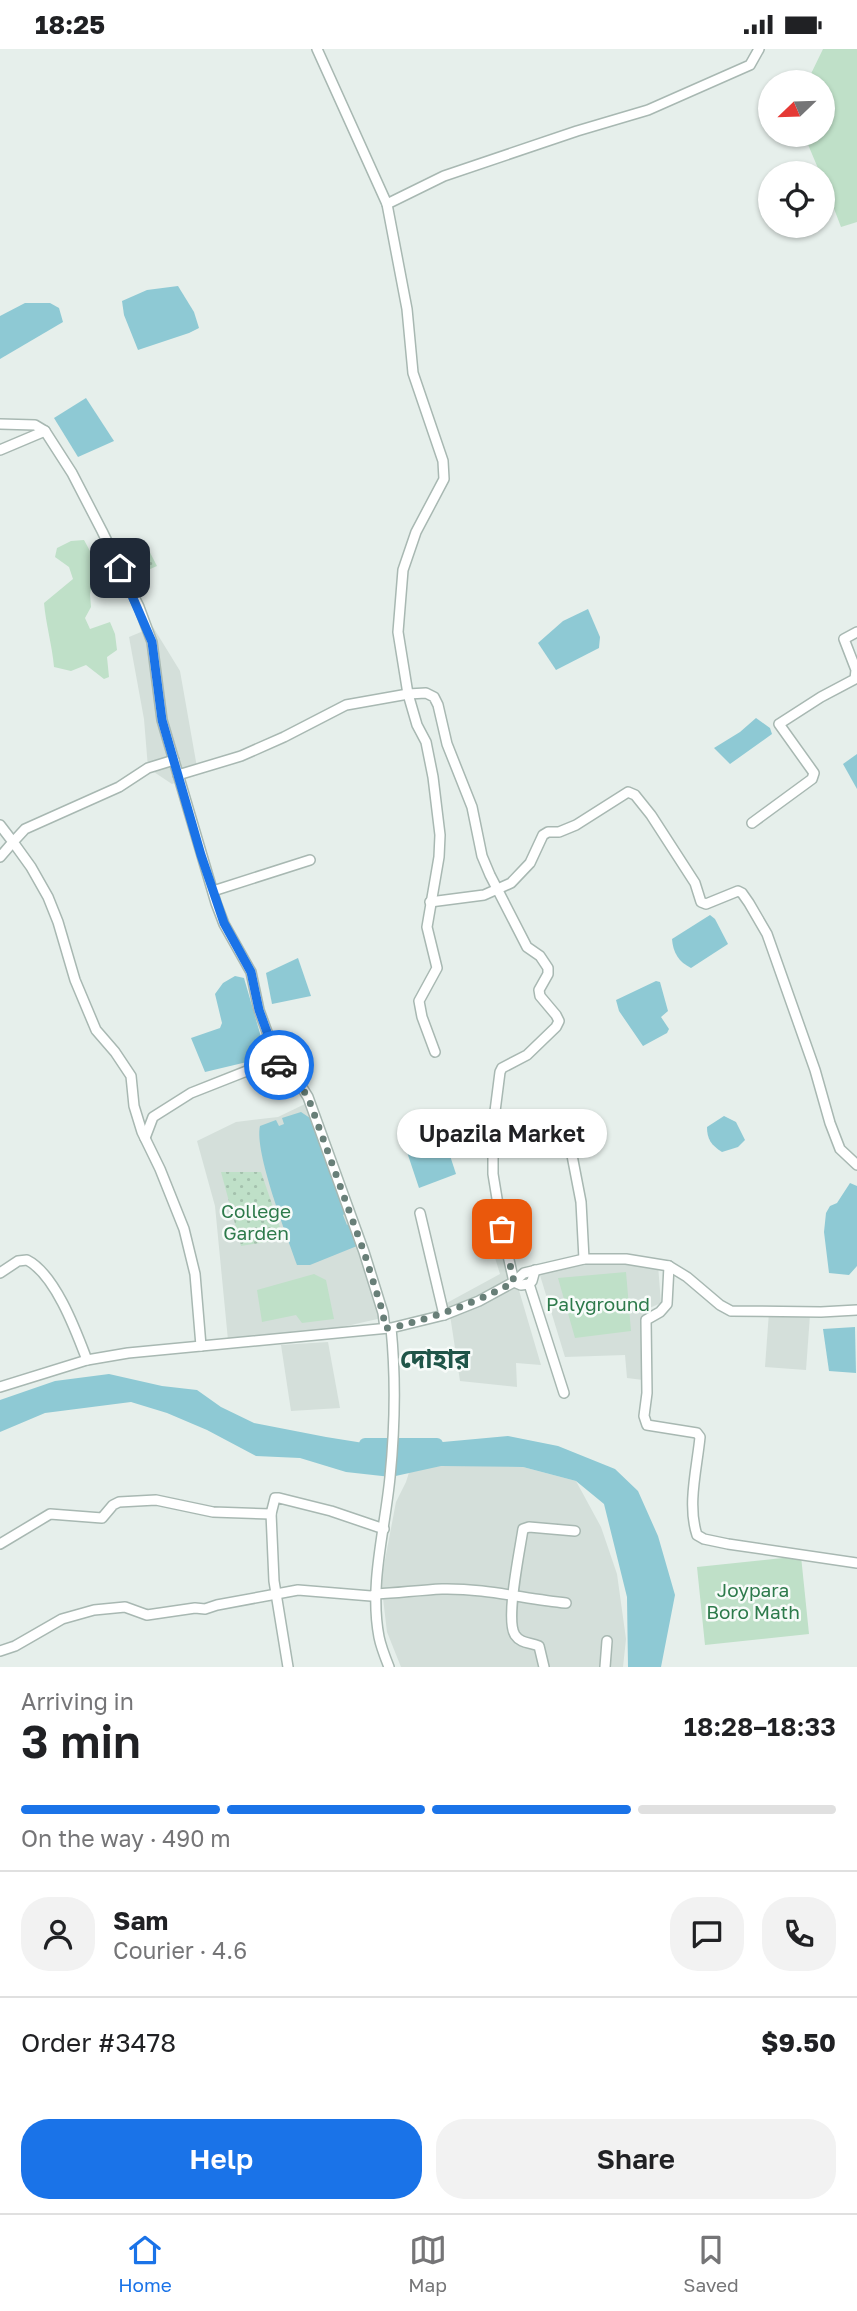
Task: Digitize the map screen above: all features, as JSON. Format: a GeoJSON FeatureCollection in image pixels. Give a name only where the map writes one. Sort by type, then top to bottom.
{"type":"FeatureCollection","features":[{"type":"Feature","properties":{"kind":"street"},"geometry":{"type":"LineString","coordinates":[[317,49],[387,204],[407,309],[414,373],[443,460],[444,479],[416,532],[403,570],[398,632],[408,694],[417,725],[426,742],[440,835],[427,927],[438,968],[421,995],[419,1006],[435,1052]]}},
{"type":"Feature","properties":{"kind":"street"},"geometry":{"type":"LineString","coordinates":[[387,204],[444,176],[648,110],[750,65],[759,49]]}},
{"type":"Feature","properties":{"kind":"street"},"geometry":{"type":"LineString","coordinates":[[0,424],[35,425],[46,431],[72,473],[102,531],[148,630],[152,642],[162,720],[224,923],[251,972],[259,1010],[284,1076],[303,1089],[308,1097],[364,1252],[388,1328],[395,1388],[395,1424],[390,1486],[377,1575],[379,1637],[388,1667]]}},
{"type":"Feature","properties":{"kind":"street"},"geometry":{"type":"LineString","coordinates":[[0,450],[46,431]]}},
{"type":"Feature","properties":{"kind":"street"},"geometry":{"type":"LineString","coordinates":[[752,823],[812,779],[813,771],[779,724],[855,679],[856,670],[844,639],[857,632]]}},
{"type":"Feature","properties":{"kind":"street"},"geometry":{"type":"LineString","coordinates":[[178,775],[249,753],[346,705],[408,694],[434,697],[447,744],[472,807],[482,856],[527,947],[540,956],[548,968],[548,974],[539,990],[540,996],[559,1021],[527,1055],[506,1065],[500,1072],[493,1127],[493,1174],[514,1282]]}},
{"type":"Feature","properties":{"kind":"street"},"geometry":{"type":"LineString","coordinates":[[0,857],[25,828],[119,787],[148,768],[174,760]]}},
{"type":"Feature","properties":{"kind":"street"},"geometry":{"type":"LineString","coordinates":[[430,902],[484,895],[499,890],[512,883],[530,863],[543,835],[559,832],[628,792],[633,794],[651,815],[684,865],[695,883],[702,904],[738,891],[749,903],[775,954],[840,1149],[857,1165]]}},
{"type":"Feature","properties":{"kind":"street"},"geometry":{"type":"LineString","coordinates":[[0,825],[31,867],[48,897],[75,980],[96,1030],[131,1076],[134,1106],[145,1138],[184,1229],[195,1274],[201,1346]]}},
{"type":"Feature","properties":{"kind":"street"},"geometry":{"type":"LineString","coordinates":[[213,891],[310,860]]}},
{"type":"Feature","properties":{"kind":"street"},"geometry":{"type":"LineString","coordinates":[[145,1138],[153,1117],[191,1093],[277,1059]]}},
{"type":"Feature","properties":{"kind":"street"},"geometry":{"type":"LineString","coordinates":[[565,1118],[582,1202],[584,1259]]}},
{"type":"Feature","properties":{"kind":"street"},"geometry":{"type":"LineString","coordinates":[[420,1213],[443,1315]]}},
{"type":"Feature","properties":{"kind":"street"},"geometry":{"type":"LineString","coordinates":[[0,1387],[87,1360],[128,1353],[388,1328],[443,1315],[479,1301],[514,1282],[520,1275],[584,1259],[626,1259],[669,1266],[732,1311],[857,1310]]}},
{"type":"Feature","properties":{"kind":"street"},"geometry":{"type":"LineString","coordinates":[[0,1273],[18,1261],[27,1260],[44,1273],[74,1325],[87,1360]]}},
{"type":"Feature","properties":{"kind":"street"},"geometry":{"type":"LineString","coordinates":[[669,1266],[667,1304],[660,1312],[646,1320],[645,1422],[647,1425],[697,1433],[700,1437],[693,1509],[698,1535],[704,1539],[857,1563]]}},
{"type":"Feature","properties":{"kind":"street"},"geometry":{"type":"LineString","coordinates":[[514,1282],[529,1284],[535,1271]]}},
{"type":"Feature","properties":{"kind":"street"},"geometry":{"type":"LineString","coordinates":[[529,1284],[564,1393]]}},
{"type":"Feature","properties":{"kind":"street"},"geometry":{"type":"LineString","coordinates":[[288,1667],[276,1594],[271,1513],[274,1500],[279,1498],[321,1508],[384,1529]]}},
{"type":"Feature","properties":{"kind":"street"},"geometry":{"type":"LineString","coordinates":[[0,1544],[50,1514],[102,1518],[113,1505],[124,1501],[156,1500],[213,1512],[271,1513]]}},
{"type":"Feature","properties":{"kind":"street"},"geometry":{"type":"LineString","coordinates":[[544,1667],[539,1646],[522,1642],[515,1636],[512,1628],[513,1594],[523,1529],[529,1527],[575,1531]]}},
{"type":"Feature","properties":{"kind":"street"},"geometry":{"type":"LineString","coordinates":[[0,1651],[15,1646],[62,1619],[94,1609],[125,1607],[147,1615],[205,1609],[298,1590],[370,1596],[441,1589],[513,1594],[566,1603]]}},
{"type":"Feature","properties":{"kind":"street"},"geometry":{"type":"LineString","coordinates":[[604,1667],[607,1641]]}},
{"type":"Feature","properties":{"kind":"shaded area"},"geometry":{"type":"Polygon","coordinates":[[[153,627],[180,671],[198,773],[172,784],[148,768],[144,719],[129,637],[153,627]]]}},
{"type":"Feature","properties":{"kind":"shaded area"},"geometry":{"type":"Polygon","coordinates":[[[307,1103],[382,1318],[311,1334],[228,1340],[215,1206],[197,1141],[236,1122],[278,1117],[307,1103]]]}},
{"type":"Feature","properties":{"kind":"shaded area"},"geometry":{"type":"Polygon","coordinates":[[[488,1206],[511,1280],[446,1311],[443,1305],[500,1274],[480,1209],[488,1206]]]}},
{"type":"Feature","properties":{"kind":"shaded area"},"geometry":{"type":"Polygon","coordinates":[[[585,1260],[658,1265],[661,1303],[645,1310],[643,1380],[627,1378],[625,1355],[565,1357],[539,1272],[585,1260]]]}},
{"type":"Feature","properties":{"kind":"shaded area"},"geometry":{"type":"Polygon","coordinates":[[[518,1287],[541,1365],[516,1363],[517,1387],[460,1381],[450,1315],[518,1287]]]}},
{"type":"Feature","properties":{"kind":"shaded area"},"geometry":{"type":"Polygon","coordinates":[[[769,1312],[810,1315],[806,1370],[765,1367],[769,1312]]]}},
{"type":"Feature","properties":{"kind":"shaded area"},"geometry":{"type":"Polygon","coordinates":[[[328,1342],[340,1408],[291,1411],[281,1345],[328,1342]]]}},
{"type":"Feature","properties":{"kind":"shaded area"},"geometry":{"type":"Polygon","coordinates":[[[413,1460],[523,1467],[576,1481],[601,1527],[617,1574],[626,1639],[623,1667],[401,1667],[387,1632],[381,1581],[396,1502],[413,1460]]]}},
{"type":"Feature","properties":{"kind":"green space"},"geometry":{"type":"Polygon","coordinates":[[[823,49],[857,49],[857,222],[841,227],[835,211],[835,161],[815,161],[809,147],[835,147],[835,70],[813,70],[823,49]]]}},
{"type":"Feature","properties":{"kind":"green space"},"geometry":{"type":"Polygon","coordinates":[[[84,540],[97,564],[90,594],[91,607],[85,618],[90,629],[110,622],[115,634],[117,650],[107,657],[109,677],[104,679],[86,665],[71,671],[54,667],[45,611],[44,603],[73,579],[69,567],[55,557],[57,548],[71,541],[84,540]]]}},
{"type":"Feature","properties":{"kind":"green space"},"geometry":{"type":"Polygon","coordinates":[[[144,541],[157,566],[139,574],[127,549],[144,541]]]}},
{"type":"Feature","properties":{"kind":"green space","name":"College Garden"},"geometry":{"type":"Polygon","coordinates":[[[221,1172],[261,1172],[284,1239],[241,1246],[221,1172]]]}},
{"type":"Feature","properties":{"kind":"green space","name":"Palyground"},"geometry":{"type":"Polygon","coordinates":[[[626,1272],[631,1331],[575,1338],[558,1278],[626,1272]]]}},
{"type":"Feature","properties":{"kind":"green space"},"geometry":{"type":"Polygon","coordinates":[[[314,1274],[326,1280],[334,1319],[302,1323],[296,1315],[262,1322],[257,1290],[314,1274]]]}},
{"type":"Feature","properties":{"kind":"green space","name":"Joypara Boro Math"},"geometry":{"type":"Polygon","coordinates":[[[801,1556],[809,1634],[705,1645],[697,1567],[801,1556]]]}},
{"type":"Feature","properties":{"kind":"water"},"geometry":{"type":"Polygon","coordinates":[[[178,286],[194,312],[199,328],[138,350],[124,315],[122,301],[147,290],[178,286]]]}},
{"type":"Feature","properties":{"kind":"water"},"geometry":{"type":"Polygon","coordinates":[[[25,303],[50,303],[59,308],[63,322],[0,359],[0,316],[25,303]]]}},
{"type":"Feature","properties":{"kind":"water"},"geometry":{"type":"Polygon","coordinates":[[[86,398],[114,441],[78,457],[54,418],[86,398]]]}},
{"type":"Feature","properties":{"kind":"water"},"geometry":{"type":"Polygon","coordinates":[[[588,609],[600,637],[599,648],[556,670],[538,643],[563,621],[588,609]]]}},
{"type":"Feature","properties":{"kind":"water"},"geometry":{"type":"Polygon","coordinates":[[[756,718],[770,728],[772,734],[730,764],[714,748],[756,718]]]}},
{"type":"Feature","properties":{"kind":"water"},"geometry":{"type":"Polygon","coordinates":[[[857,754],[857,789],[843,764],[857,754]]]}},
{"type":"Feature","properties":{"kind":"water"},"geometry":{"type":"Polygon","coordinates":[[[710,915],[715,919],[728,944],[691,968],[677,957],[672,939],[710,915]]]}},
{"type":"Feature","properties":{"kind":"water"},"geometry":{"type":"Polygon","coordinates":[[[298,958],[311,996],[272,1004],[266,973],[298,958]]]}},
{"type":"Feature","properties":{"kind":"water"},"geometry":{"type":"Polygon","coordinates":[[[235,976],[244,978],[266,1054],[247,1062],[205,1072],[191,1038],[220,1028],[222,1023],[215,994],[223,983],[235,976]]]}},
{"type":"Feature","properties":{"kind":"water"},"geometry":{"type":"Polygon","coordinates":[[[656,981],[660,982],[668,1011],[661,1017],[669,1029],[667,1033],[643,1046],[619,1011],[616,1000],[656,981]]]}},
{"type":"Feature","properties":{"kind":"water"},"geometry":{"type":"Polygon","coordinates":[[[301,1112],[310,1118],[346,1213],[343,1215],[347,1225],[350,1223],[357,1246],[310,1265],[297,1265],[273,1194],[259,1138],[260,1126],[276,1120],[279,1126],[284,1124],[282,1118],[301,1112]]]}},
{"type":"Feature","properties":{"kind":"water"},"geometry":{"type":"Polygon","coordinates":[[[724,1116],[736,1122],[745,1140],[738,1147],[722,1152],[710,1141],[707,1127],[724,1116]]]}},
{"type":"Feature","properties":{"kind":"water"},"geometry":{"type":"Polygon","coordinates":[[[442,1131],[456,1174],[419,1188],[405,1146],[442,1131]]]}},
{"type":"Feature","properties":{"kind":"water"},"geometry":{"type":"Polygon","coordinates":[[[850,1183],[857,1186],[857,1266],[849,1275],[829,1273],[824,1232],[826,1213],[830,1206],[837,1203],[850,1183]]]}},
{"type":"Feature","properties":{"kind":"water"},"geometry":{"type":"Polygon","coordinates":[[[855,1327],[856,1373],[829,1371],[823,1329],[855,1327]]]}},
{"type":"Feature","properties":{"kind":"water"},"geometry":{"type":"Polygon","coordinates":[[[109,1374],[162,1386],[197,1390],[221,1407],[254,1423],[326,1437],[376,1445],[508,1436],[558,1446],[615,1469],[638,1491],[658,1536],[675,1595],[661,1667],[628,1667],[627,1597],[604,1504],[576,1481],[523,1467],[441,1466],[391,1477],[346,1472],[300,1458],[256,1456],[207,1430],[167,1413],[131,1402],[45,1413],[0,1432],[0,1400],[55,1381],[109,1374]]]}},
{"type":"Feature","properties":{"kind":"waterway"},"geometry":{"type":"LineString","coordinates":[[365,1444],[437,1444]]}},
{"type":"Feature","properties":{"kind":"way so far"},"geometry":{"type":"LineString","coordinates":[[279,1065],[284,1076],[303,1089],[308,1097],[364,1252],[385,1328],[443,1315],[479,1301],[514,1282],[502,1229]]}},
{"type":"Feature","properties":{"kind":"place","name":"Upazila Market"},"geometry":{"type":"Point","coordinates":[502,1229]}},
{"type":"Feature","properties":{"kind":"district","name":"দোহার"},"geometry":{"type":"Point","coordinates":[435,1359]}},
{"type":"Feature","properties":{"kind":"route"},"geometry":{"type":"LineString","coordinates":[[120,568],[152,642],[162,720],[216,903],[251,972],[259,1010],[279,1065]]}}]}
